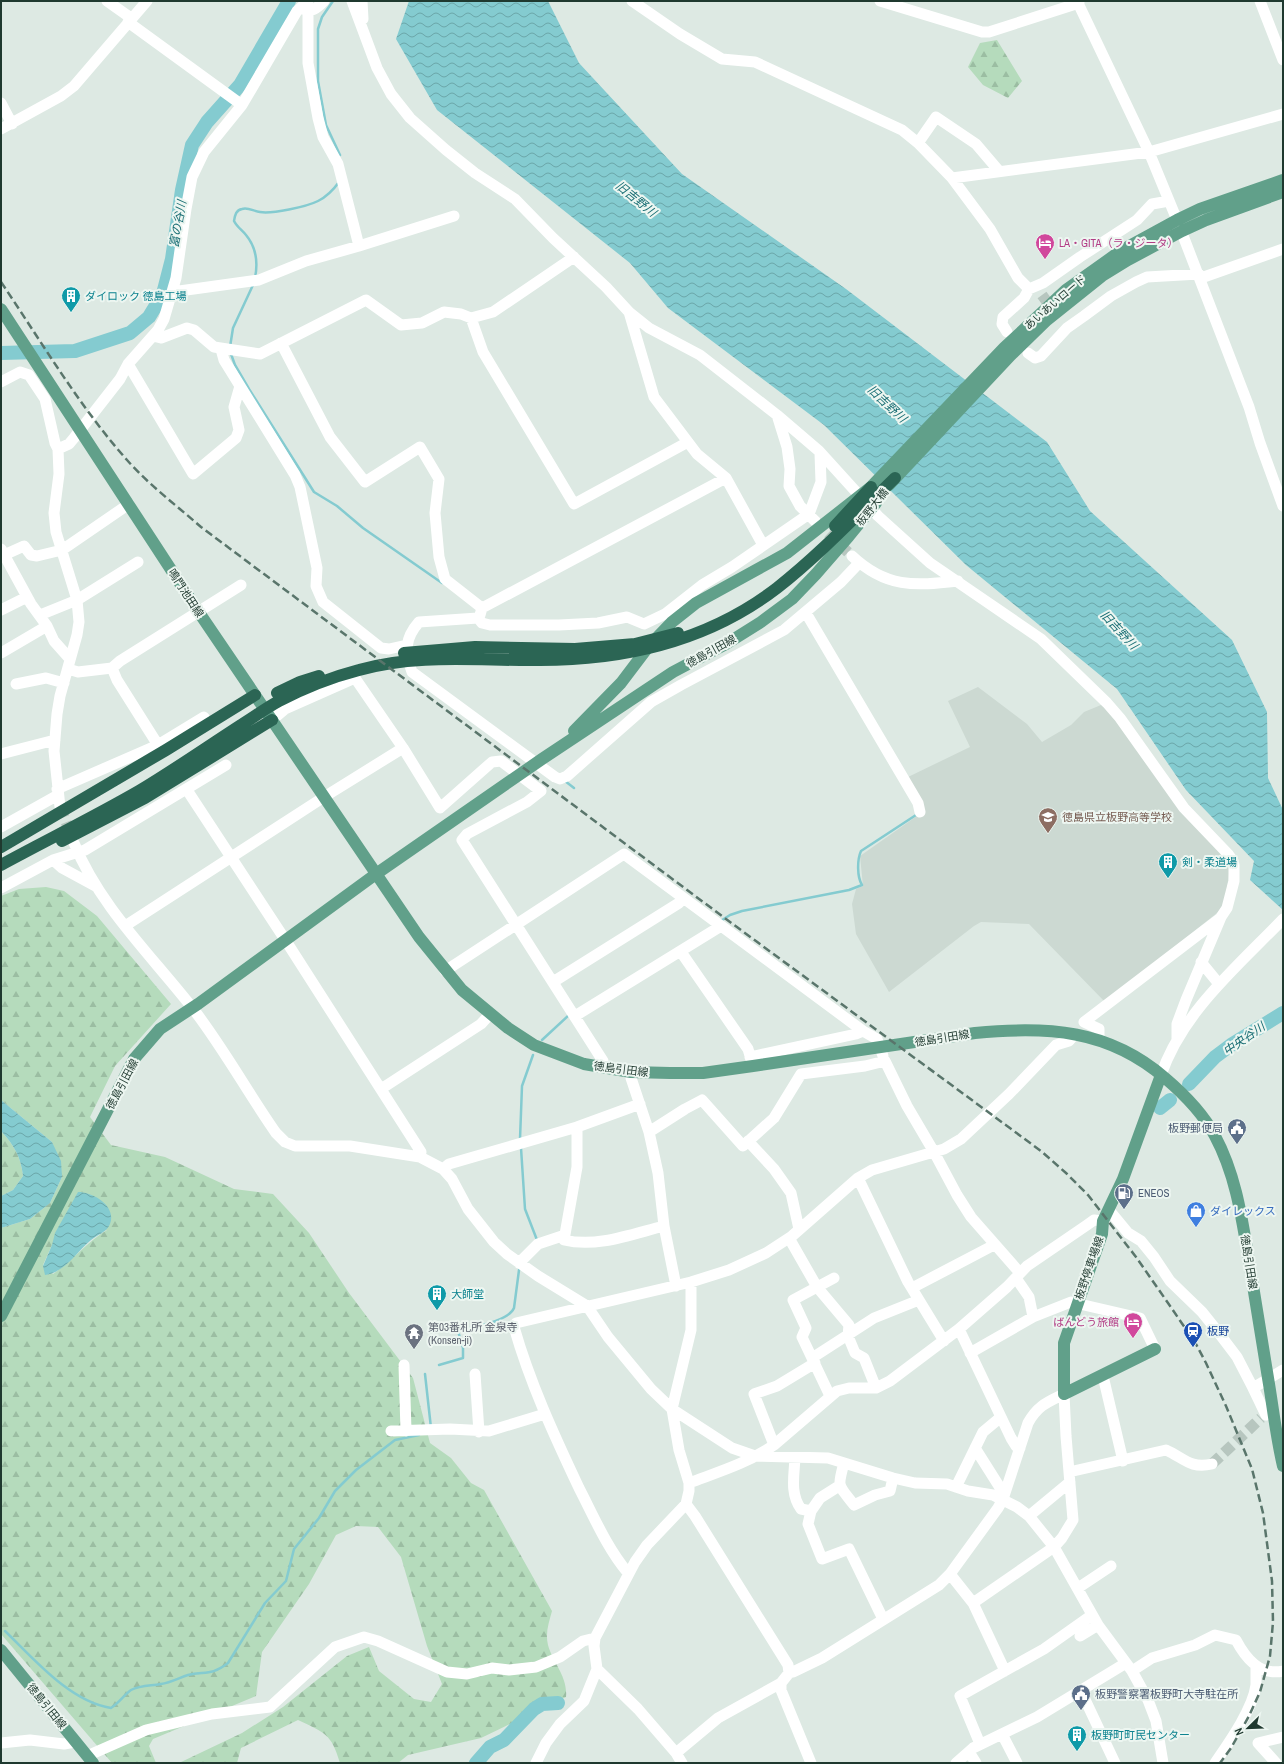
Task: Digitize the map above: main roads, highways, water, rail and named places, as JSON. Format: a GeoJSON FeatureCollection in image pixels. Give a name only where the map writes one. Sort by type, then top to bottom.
{"type":"FeatureCollection","features":[{"type":"Feature","properties":{"kind":"highway"},"geometry":{"type":"LineString","coordinates":[[1,865],[136,788],[279,701],[326,680],[359,670],[425,655],[541,660],[577,659],[632,649],[717,624],[759,600],[798,571],[840,527],[895,478]]}},
{"type":"Feature","properties":{"kind":"highway"},"geometry":{"type":"LineString","coordinates":[[840,527],[871,487]]}},
{"type":"Feature","properties":{"kind":"highway"},"geometry":{"type":"LineString","coordinates":[[1,847],[166,750],[255,695]]}},
{"type":"Feature","properties":{"kind":"highway"},"geometry":{"type":"LineString","coordinates":[[1,872],[145,798],[272,720]]}},
{"type":"Feature","properties":{"kind":"highway"},"geometry":{"type":"LineString","coordinates":[[1,857],[136,788]]}},
{"type":"Feature","properties":{"kind":"main road","name":"あいあいロード"},"geometry":{"type":"LineString","coordinates":[[871,487],[1008,351],[1066,290],[1096,267],[1147,235],[1200,209],[1283,180]]}},
{"type":"Feature","properties":{"kind":"main road","name":"あいあいロード"},"geometry":{"type":"LineString","coordinates":[[895,478],[1008,351],[1102,276],[1182,231],[1206,220],[1283,192]]}},
{"type":"Feature","properties":{"kind":"main road","name":"鳴門池田線"},"geometry":{"type":"LineString","coordinates":[[1,309],[198,611],[376,874]]}},
{"type":"Feature","properties":{"kind":"main road","name":"徳島引田線"},"geometry":{"type":"LineString","coordinates":[[558,748],[621,683],[649,646],[672,622],[696,603],[787,553],[840,527]]}},
{"type":"Feature","properties":{"kind":"main road","name":"徳島引田線"},"geometry":{"type":"LineString","coordinates":[[1,1316],[134,1059],[160,1029],[286,941],[376,874],[558,748],[673,672],[726,644],[761,622],[792,599],[816,574],[840,527]]}},
{"type":"Feature","properties":{"kind":"main road","name":"徳島引田線"},"geometry":{"type":"LineString","coordinates":[[376,874],[418,938],[462,990],[490,1014],[534,1046],[584,1064],[631,1072],[703,1072],[752,1061],[872,1048],[1012,1029],[1042,1030],[1075,1034],[1115,1046],[1141,1060],[1161,1074],[1185,1095],[1200,1111],[1215,1136],[1228,1167],[1236,1190],[1241,1215],[1276,1433],[1283,1466]]}},
{"type":"Feature","properties":{"kind":"main road","name":"板野停車場線"},"geometry":{"type":"LineString","coordinates":[[1155,1349],[1064,1394],[1064,1343],[1077,1302],[1102,1234],[1103,1221],[1124,1179],[1161,1074]]}},
{"type":"Feature","properties":{"kind":"main road","name":"徳島引田線"},"geometry":{"type":"LineString","coordinates":[[1,1650],[90,1759]]}},
{"type":"Feature","properties":{"kind":"water","name":"旧吉野川"},"geometry":{"type":"Polygon","coordinates":[[[409,1],[548,1],[579,63],[682,174],[846,289],[1047,442],[1090,511],[1232,640],[1267,712],[1268,778],[1283,810],[1283,910],[1250,880],[1254,861],[1186,790],[1117,689],[966,565],[824,425],[668,308],[630,263],[437,110],[396,39],[409,1]]]}},
{"type":"Feature","properties":{"kind":"water"},"geometry":{"type":"Polygon","coordinates":[[[1,1100],[52,1142],[61,1161],[62,1177],[50,1203],[30,1219],[1,1228],[1,1196],[13,1190],[23,1176],[21,1163],[16,1152],[10,1141],[1,1131],[1,1100]]]}},
{"type":"Feature","properties":{"kind":"water"},"geometry":{"type":"Polygon","coordinates":[[[78,1192],[97,1197],[107,1206],[111,1217],[109,1227],[91,1240],[65,1266],[45,1275],[43,1266],[52,1245],[55,1233],[78,1192]]]}},
{"type":"Feature","properties":{"kind":"waterway","name":"富の谷川"},"geometry":{"type":"LineString","coordinates":[[1,353],[75,351],[130,333],[149,317],[163,294],[172,259],[182,190],[192,145],[207,122],[240,85],[289,1]]}},
{"type":"Feature","properties":{"kind":"waterway"},"geometry":{"type":"LineString","coordinates":[[333,1],[322,17],[318,29],[318,81],[326,125],[340,155]]}},
{"type":"Feature","properties":{"kind":"waterway"},"geometry":{"type":"LineString","coordinates":[[255,278],[256,261],[254,250],[249,240],[234,221],[237,212],[246,208],[260,212],[272,212],[306,206],[324,197],[339,182]]}},
{"type":"Feature","properties":{"kind":"waterway"},"geometry":{"type":"LineString","coordinates":[[230,347],[233,328],[253,285]]}},
{"type":"Feature","properties":{"kind":"waterway"},"geometry":{"type":"LineString","coordinates":[[231,354],[235,365],[249,389],[314,492],[337,506],[363,528],[442,583]]}},
{"type":"Feature","properties":{"kind":"waterway"},"geometry":{"type":"LineString","coordinates":[[565,781],[574,788]]}},
{"type":"Feature","properties":{"kind":"waterway"},"geometry":{"type":"LineString","coordinates":[[719,922],[730,915],[742,911],[849,890],[862,885],[859,878],[858,868],[861,851],[916,815]]}},
{"type":"Feature","properties":{"kind":"waterway","name":"中央谷川"},"geometry":{"type":"LineString","coordinates":[[1189,1084],[1215,1057],[1231,1045],[1283,1013]]}},
{"type":"Feature","properties":{"kind":"waterway"},"geometry":{"type":"LineString","coordinates":[[542,1040],[569,1015]]}},
{"type":"Feature","properties":{"kind":"waterway"},"geometry":{"type":"LineString","coordinates":[[520,1139],[522,1086],[533,1055]]}},
{"type":"Feature","properties":{"kind":"waterway","name":"中央谷川"},"geometry":{"type":"LineString","coordinates":[[1160,1108],[1170,1100]]}},
{"type":"Feature","properties":{"kind":"waterway"},"geometry":{"type":"LineString","coordinates":[[521,1148],[525,1209],[537,1240]]}},
{"type":"Feature","properties":{"kind":"waterway"},"geometry":{"type":"LineString","coordinates":[[439,1365],[463,1358],[463,1348],[458,1331],[480,1326],[505,1317],[510,1313],[514,1308],[519,1270]]}},
{"type":"Feature","properties":{"kind":"waterway"},"geometry":{"type":"LineString","coordinates":[[425,1374],[431,1428]]}},
{"type":"Feature","properties":{"kind":"waterway"},"geometry":{"type":"LineString","coordinates":[[5,1631],[40,1666],[67,1688],[96,1704],[111,1708],[117,1704],[129,1691],[135,1688],[171,1682],[188,1675],[217,1670],[228,1663],[265,1603],[286,1581],[294,1549],[319,1518],[335,1491],[356,1470],[395,1440],[419,1435]]}},
{"type":"Feature","properties":{"kind":"waterway","name":"中央谷川"},"geometry":{"type":"LineString","coordinates":[[476,1763],[490,1747],[504,1740],[534,1709],[542,1704],[558,1703]]}},
{"type":"Feature","properties":{"kind":"tunnel"},"geometry":{"type":"LineString","coordinates":[[1042,295],[1061,321]]}},
{"type":"Feature","properties":{"kind":"tunnel"},"geometry":{"type":"LineString","coordinates":[[816,522],[852,556]]}},
{"type":"Feature","properties":{"kind":"tunnel"},"geometry":{"type":"LineString","coordinates":[[60,807],[72,837]]}},
{"type":"Feature","properties":{"kind":"tunnel"},"geometry":{"type":"LineString","coordinates":[[1212,1464],[1261,1418]]}},
{"type":"Feature","properties":{"kind":"railway"},"geometry":{"type":"LineString","coordinates":[[1,282],[61,373],[109,439],[144,478],[201,527],[726,919],[1041,1151],[1088,1195],[1136,1257],[1196,1344],[1226,1406],[1252,1469],[1263,1513],[1272,1581],[1273,1622],[1270,1656],[1260,1692],[1249,1716],[1231,1748],[1220,1763]]}},
{"type":"Feature","properties":{"kind":"place","name":"LA・GITA（ラ・ジータ）"},"geometry":{"type":"Point","coordinates":[1045,260]}},
{"type":"Feature","properties":{"kind":"place","name":"ダイロック 徳島工場"},"geometry":{"type":"Point","coordinates":[71,313]}},
{"type":"Feature","properties":{"kind":"place","name":"徳島県立板野高等学校"},"geometry":{"type":"Point","coordinates":[1048,834]}},
{"type":"Feature","properties":{"kind":"place","name":"剣・柔道場"},"geometry":{"type":"Point","coordinates":[1168,879]}},
{"type":"Feature","properties":{"kind":"place","name":"板野郵便局"},"geometry":{"type":"Point","coordinates":[1237,1145]}},
{"type":"Feature","properties":{"kind":"place","name":"ENEOS"},"geometry":{"type":"Point","coordinates":[1124,1210]}},
{"type":"Feature","properties":{"kind":"place","name":"ダイレックス"},"geometry":{"type":"Point","coordinates":[1196,1228]}},
{"type":"Feature","properties":{"kind":"place","name":"大師堂"},"geometry":{"type":"Point","coordinates":[437,1311]}},
{"type":"Feature","properties":{"kind":"place","name":"ばんどう旅館"},"geometry":{"type":"Point","coordinates":[1133,1339]}},
{"type":"Feature","properties":{"kind":"place","name":"板野"},"geometry":{"type":"Point","coordinates":[1193,1348]}},
{"type":"Feature","properties":{"kind":"place","name":"第03番札所 金泉寺 (Konsen-ji)"},"geometry":{"type":"Point","coordinates":[414,1350]}},
{"type":"Feature","properties":{"kind":"place","name":"板野警察署板野町大寺駐在所"},"geometry":{"type":"Point","coordinates":[1081,1711]}},
{"type":"Feature","properties":{"kind":"place","name":"板野町町民センター"},"geometry":{"type":"Point","coordinates":[1077,1752]}}]}
